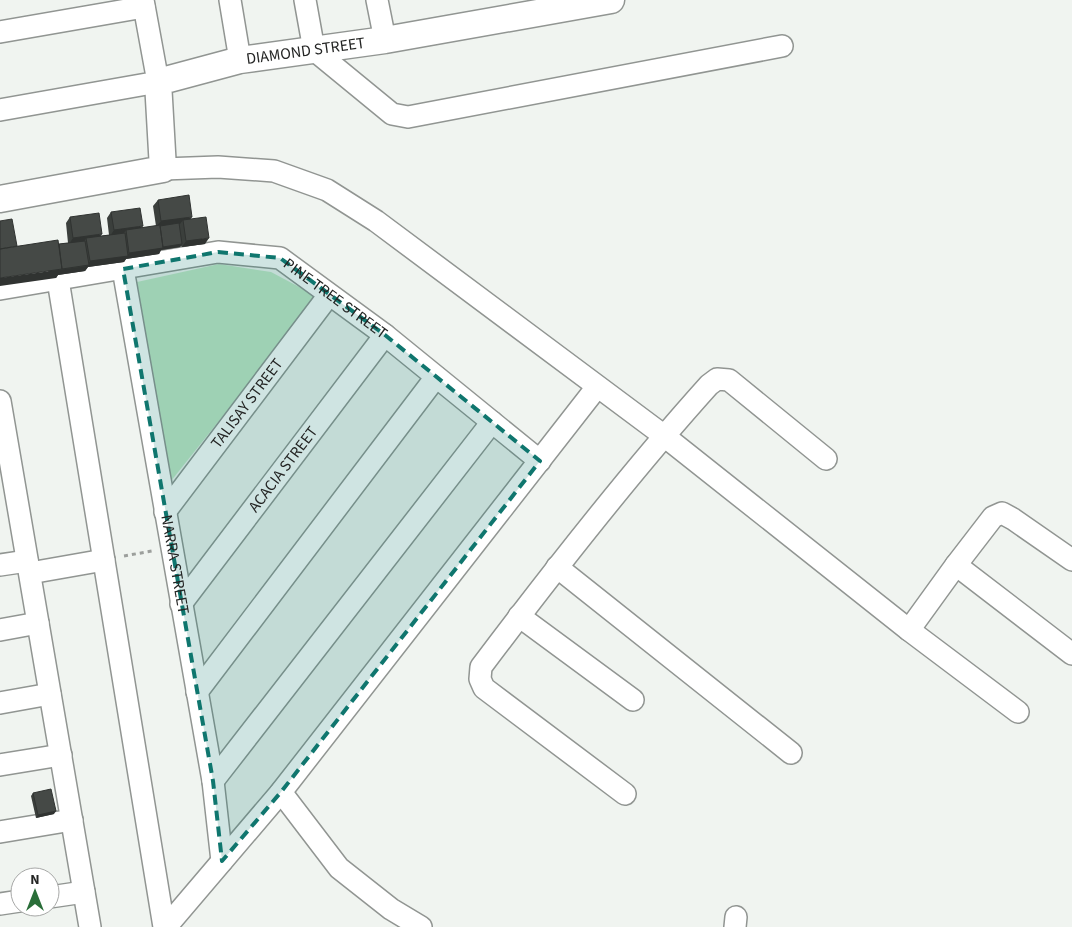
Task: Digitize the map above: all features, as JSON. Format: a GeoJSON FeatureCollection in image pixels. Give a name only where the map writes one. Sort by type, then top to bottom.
{"type":"FeatureCollection","features":[{"type":"Feature","properties":{"kind":"street"},"geometry":{"type":"LineString","coordinates":[[230,0],[240,60]]}},
{"type":"Feature","properties":{"kind":"street"},"geometry":{"type":"LineString","coordinates":[[305,0],[314,50],[392,114],[408,117],[782,46]]}},
{"type":"Feature","properties":{"kind":"street"},"geometry":{"type":"LineString","coordinates":[[377,0],[384,40]]}},
{"type":"Feature","properties":{"kind":"street","name":"DIAMOND STREET"},"geometry":{"type":"LineString","coordinates":[[0,110],[158,82],[240,60],[384,40],[611,0]]}},
{"type":"Feature","properties":{"kind":"street"},"geometry":{"type":"LineString","coordinates":[[0,32],[144,3],[158,82],[163,169]]}},
{"type":"Feature","properties":{"kind":"street"},"geometry":{"type":"LineString","coordinates":[[0,199],[163,169],[218,168],[274,171],[327,190],[376,221],[663,435],[909,630],[1018,712]]}},
{"type":"Feature","properties":{"kind":"street","name":"PINE TREE STREET"},"geometry":{"type":"LineString","coordinates":[[0,289],[218,252],[280,258],[384,335],[540,461]]}},
{"type":"Feature","properties":{"kind":"street","name":"NARRA STREET"},"geometry":{"type":"LineString","coordinates":[[123,269],[213,781],[222,861]]}},
{"type":"Feature","properties":{"kind":"street"},"geometry":{"type":"LineString","coordinates":[[58,280],[165,927]]}},
{"type":"Feature","properties":{"kind":"street","name":"TALISAY STREET"},"geometry":{"type":"LineString","coordinates":[[165,512],[330,295]]}},
{"type":"Feature","properties":{"kind":"street","name":"ACACIA STREET"},"geometry":{"type":"LineString","coordinates":[[181,604],[384,335]]}},
{"type":"Feature","properties":{"kind":"street"},"geometry":{"type":"LineString","coordinates":[[197,692],[436,377]]}},
{"type":"Feature","properties":{"kind":"street"},"geometry":{"type":"LineString","coordinates":[[625,794],[484,688],[480,679],[481,667],[557,567],[663,435],[709,385],[717,379],[729,380],[826,459]]}},
{"type":"Feature","properties":{"kind":"street"},"geometry":{"type":"LineString","coordinates":[[165,927],[281,792],[597,387]]}},
{"type":"Feature","properties":{"kind":"street"},"geometry":{"type":"LineString","coordinates":[[1,415],[8,493],[28,567],[90,927]]}},
{"type":"Feature","properties":{"kind":"street"},"geometry":{"type":"LineString","coordinates":[[213,781],[492,422]]}},
{"type":"Feature","properties":{"kind":"street"},"geometry":{"type":"LineString","coordinates":[[909,630],[993,517],[1002,513],[1072,560]]}},
{"type":"Feature","properties":{"kind":"street"},"geometry":{"type":"LineString","coordinates":[[0,565],[28,567],[104,560]]}},
{"type":"Feature","properties":{"kind":"street"},"geometry":{"type":"LineString","coordinates":[[956,565],[1072,654]]}},
{"type":"Feature","properties":{"kind":"street"},"geometry":{"type":"LineString","coordinates":[[557,567],[791,752]]}},
{"type":"Feature","properties":{"kind":"street"},"geometry":{"type":"LineString","coordinates":[[520,616],[633,700]]}},
{"type":"Feature","properties":{"kind":"street"},"geometry":{"type":"LineString","coordinates":[[0,630],[38,623]]}},
{"type":"Feature","properties":{"kind":"street"},"geometry":{"type":"LineString","coordinates":[[0,702],[50,694]]}},
{"type":"Feature","properties":{"kind":"street"},"geometry":{"type":"LineString","coordinates":[[0,765],[61,755]]}},
{"type":"Feature","properties":{"kind":"street"},"geometry":{"type":"LineString","coordinates":[[281,792],[339,868],[391,909],[421,927]]}},
{"type":"Feature","properties":{"kind":"street"},"geometry":{"type":"LineString","coordinates":[[0,832],[72,820]]}},
{"type":"Feature","properties":{"kind":"street"},"geometry":{"type":"LineString","coordinates":[[60,896],[84,892]]}},
{"type":"Feature","properties":{"kind":"path"},"geometry":{"type":"LineString","coordinates":[[104,560],[171,547]]}},
{"type":"Feature","properties":{"kind":"highlighted area"},"geometry":{"type":"Polygon","coordinates":[[[218,252],[280,258],[385,335],[540,461],[281,792],[222,861],[213,781],[123,269],[218,252]]]}},
{"type":"Feature","properties":{"kind":"green space"},"geometry":{"type":"Polygon","coordinates":[[[219,264],[271,272],[318,297],[171,481],[137,282],[219,264]]]}},
{"type":"Feature","properties":{"kind":"building"},"geometry":{"type":"Polygon","coordinates":[[[189,195],[192,217],[161,221],[158,200],[189,195]]]}},
{"type":"Feature","properties":{"kind":"building"},"geometry":{"type":"Polygon","coordinates":[[[140,208],[143,226],[114,230],[111,212],[140,208]]]}},
{"type":"Feature","properties":{"kind":"building"},"geometry":{"type":"Polygon","coordinates":[[[99,213],[102,234],[73,238],[70,217],[99,213]]]}},
{"type":"Feature","properties":{"kind":"building"},"geometry":{"type":"Polygon","coordinates":[[[206,217],[209,238],[186,241],[183,220],[206,217]]]}},
{"type":"Feature","properties":{"kind":"building"},"geometry":{"type":"Polygon","coordinates":[[[12,219],[17,246],[0,249],[0,221],[12,219]]]}},
{"type":"Feature","properties":{"kind":"building"},"geometry":{"type":"Polygon","coordinates":[[[179,223],[182,244],[163,247],[160,226],[179,223]]]}},
{"type":"Feature","properties":{"kind":"building"},"geometry":{"type":"Polygon","coordinates":[[[160,225],[163,248],[129,253],[126,230],[160,225]]]}},
{"type":"Feature","properties":{"kind":"building"},"geometry":{"type":"Polygon","coordinates":[[[125,233],[128,256],[90,261],[86,238],[125,233]]]}},
{"type":"Feature","properties":{"kind":"building"},"geometry":{"type":"Polygon","coordinates":[[[58,240],[62,269],[0,278],[0,249],[58,240]]]}},
{"type":"Feature","properties":{"kind":"building"},"geometry":{"type":"Polygon","coordinates":[[[85,241],[89,265],[62,269],[59,244],[85,241]]]}},
{"type":"Feature","properties":{"kind":"building"},"geometry":{"type":"Polygon","coordinates":[[[51,789],[56,811],[38,815],[33,793],[51,789]]]}}]}
